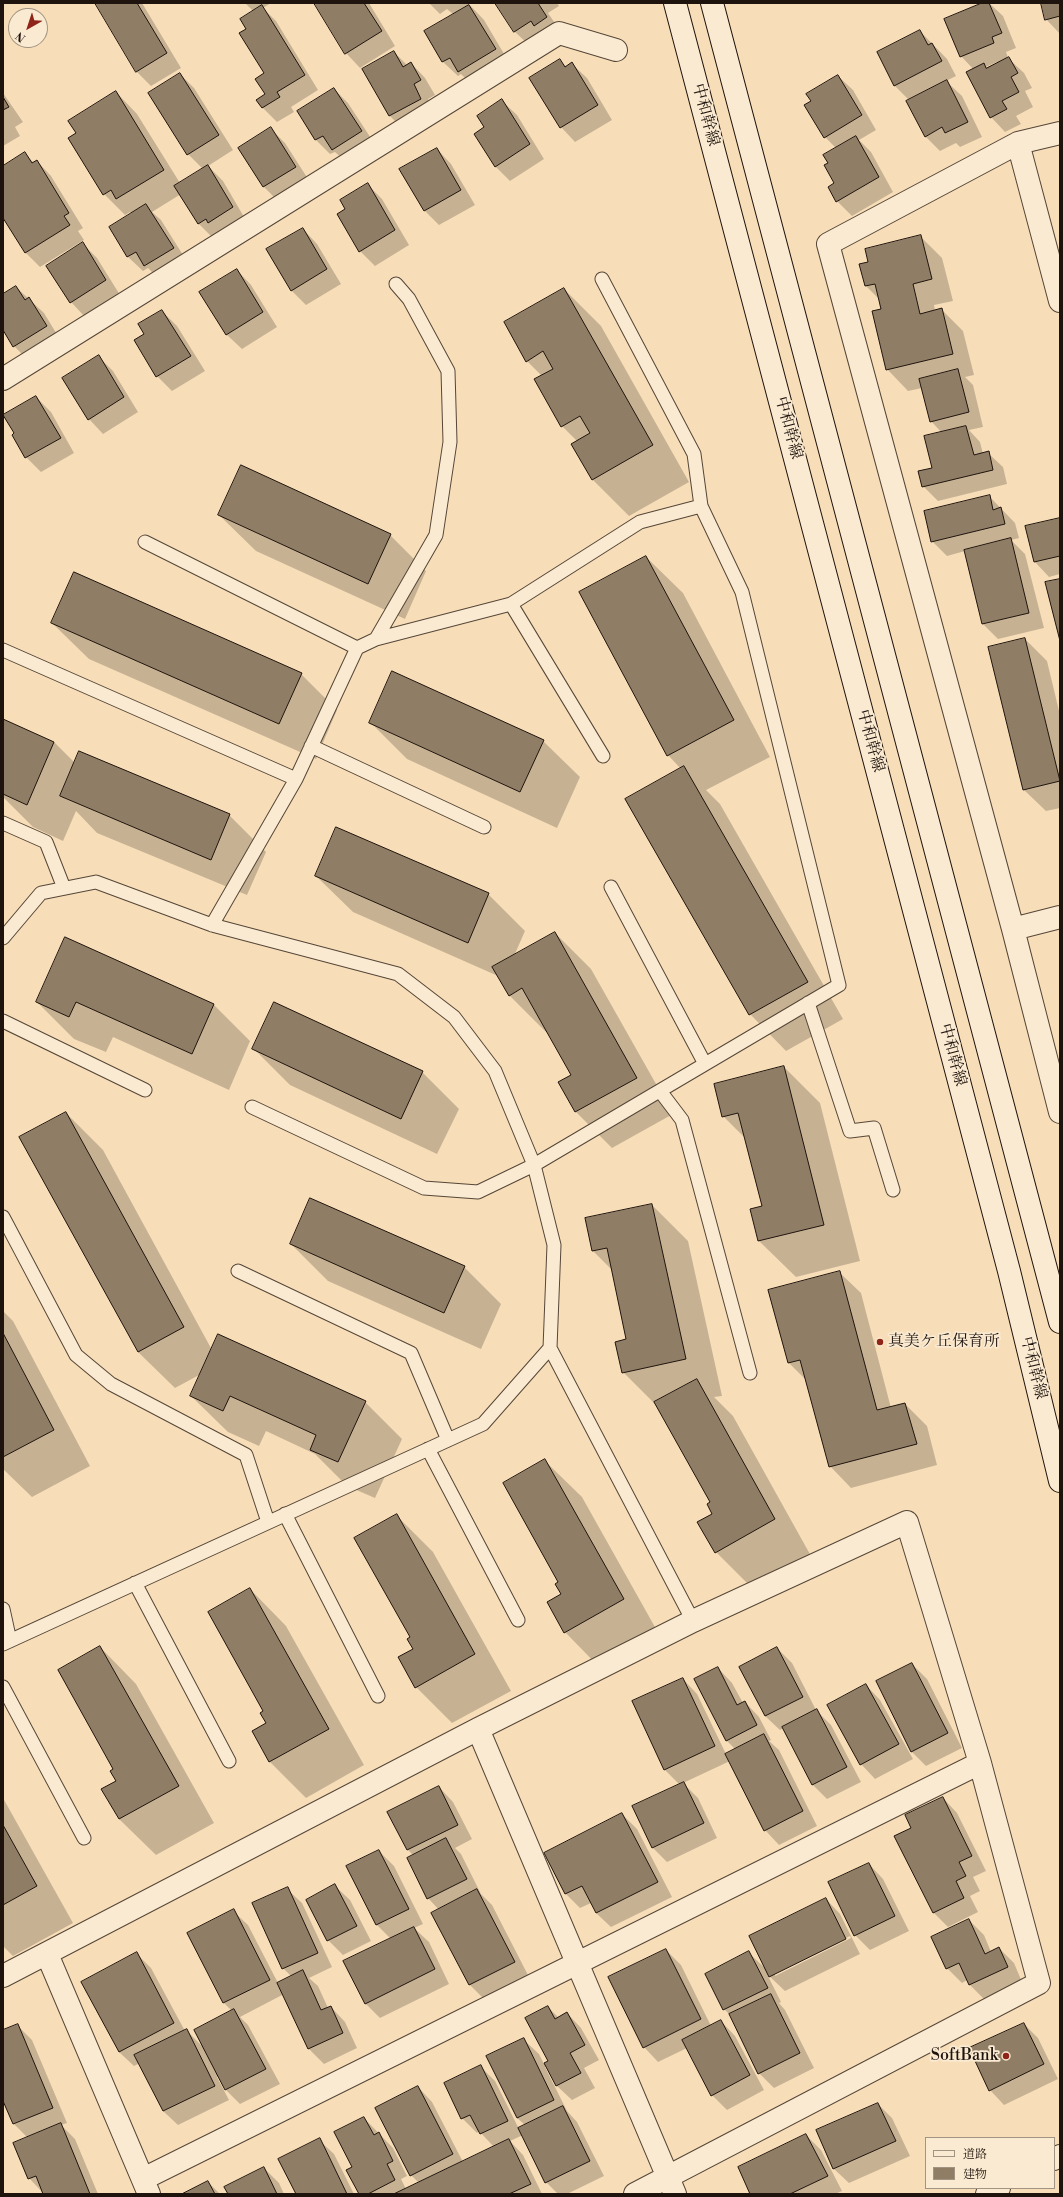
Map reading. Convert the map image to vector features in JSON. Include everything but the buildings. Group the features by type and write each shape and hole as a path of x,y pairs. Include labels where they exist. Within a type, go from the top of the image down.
{"street":[{"name":"中和幹線","path":"676,3 1007,1263 1060,1481"},
{"path":"712,3 1060,1322"},
{"path":"3,379 559,33 616,50"},
{"path":"1060,133 1018,143 828,244 1013,929 1060,1112"},
{"path":"1018,143 1060,301"},
{"path":"1013,929 1060,917"},
{"path":"3,1976 478,1729 693,1621 907,1522 980,1763 1039,1983 671,2186 635,2194"},
{"path":"478,1729 671,2186"},
{"path":"47,1954 146,2187 578,1964 980,1763"},
{"path":"987,2194 997,2189"}],"lane":[{"path":"252,1107 424,1188 478,1192 534,1165 839,984 742,592 701,506 694,454 602,279"},
{"path":"376,639 436,535 450,442 448,371 409,299 396,284"},
{"path":"212,925 296,779 357,648 376,639 511,604 640,522 701,506"},
{"path":"144,542 357,648"},
{"path":"511,604 603,756"},
{"path":"3,650 296,779"},
{"path":"311,746 484,827"},
{"path":"3,823 46,842 64,888"},
{"path":"3,938 41,893 96,882 212,925 398,974 454,1017 495,1071 534,1165 554,1245 550,1348 693,1621"},
{"path":"611,887 704,1064"},
{"path":"808,1003 850,1131 874,1128 893,1190"},
{"path":"3,1021 144,1090"},
{"path":"660,1091 682,1120 750,1374"},
{"path":"3,1217 76,1355 111,1384 246,1456 268,1522"},
{"path":"238,1271 411,1354 448,1440"},
{"path":"3,1609 6,1643 482,1424 550,1348"},
{"path":"428,1448 518,1620"},
{"path":"285,1514 378,1696"},
{"path":"135,1583 229,1761"},
{"path":"3,1687 84,1838"}],"place":[{"name":"真美ケ丘保育所","path":"880,1342"},
{"name":"SoftBank","path":"1006,2056"}]}
